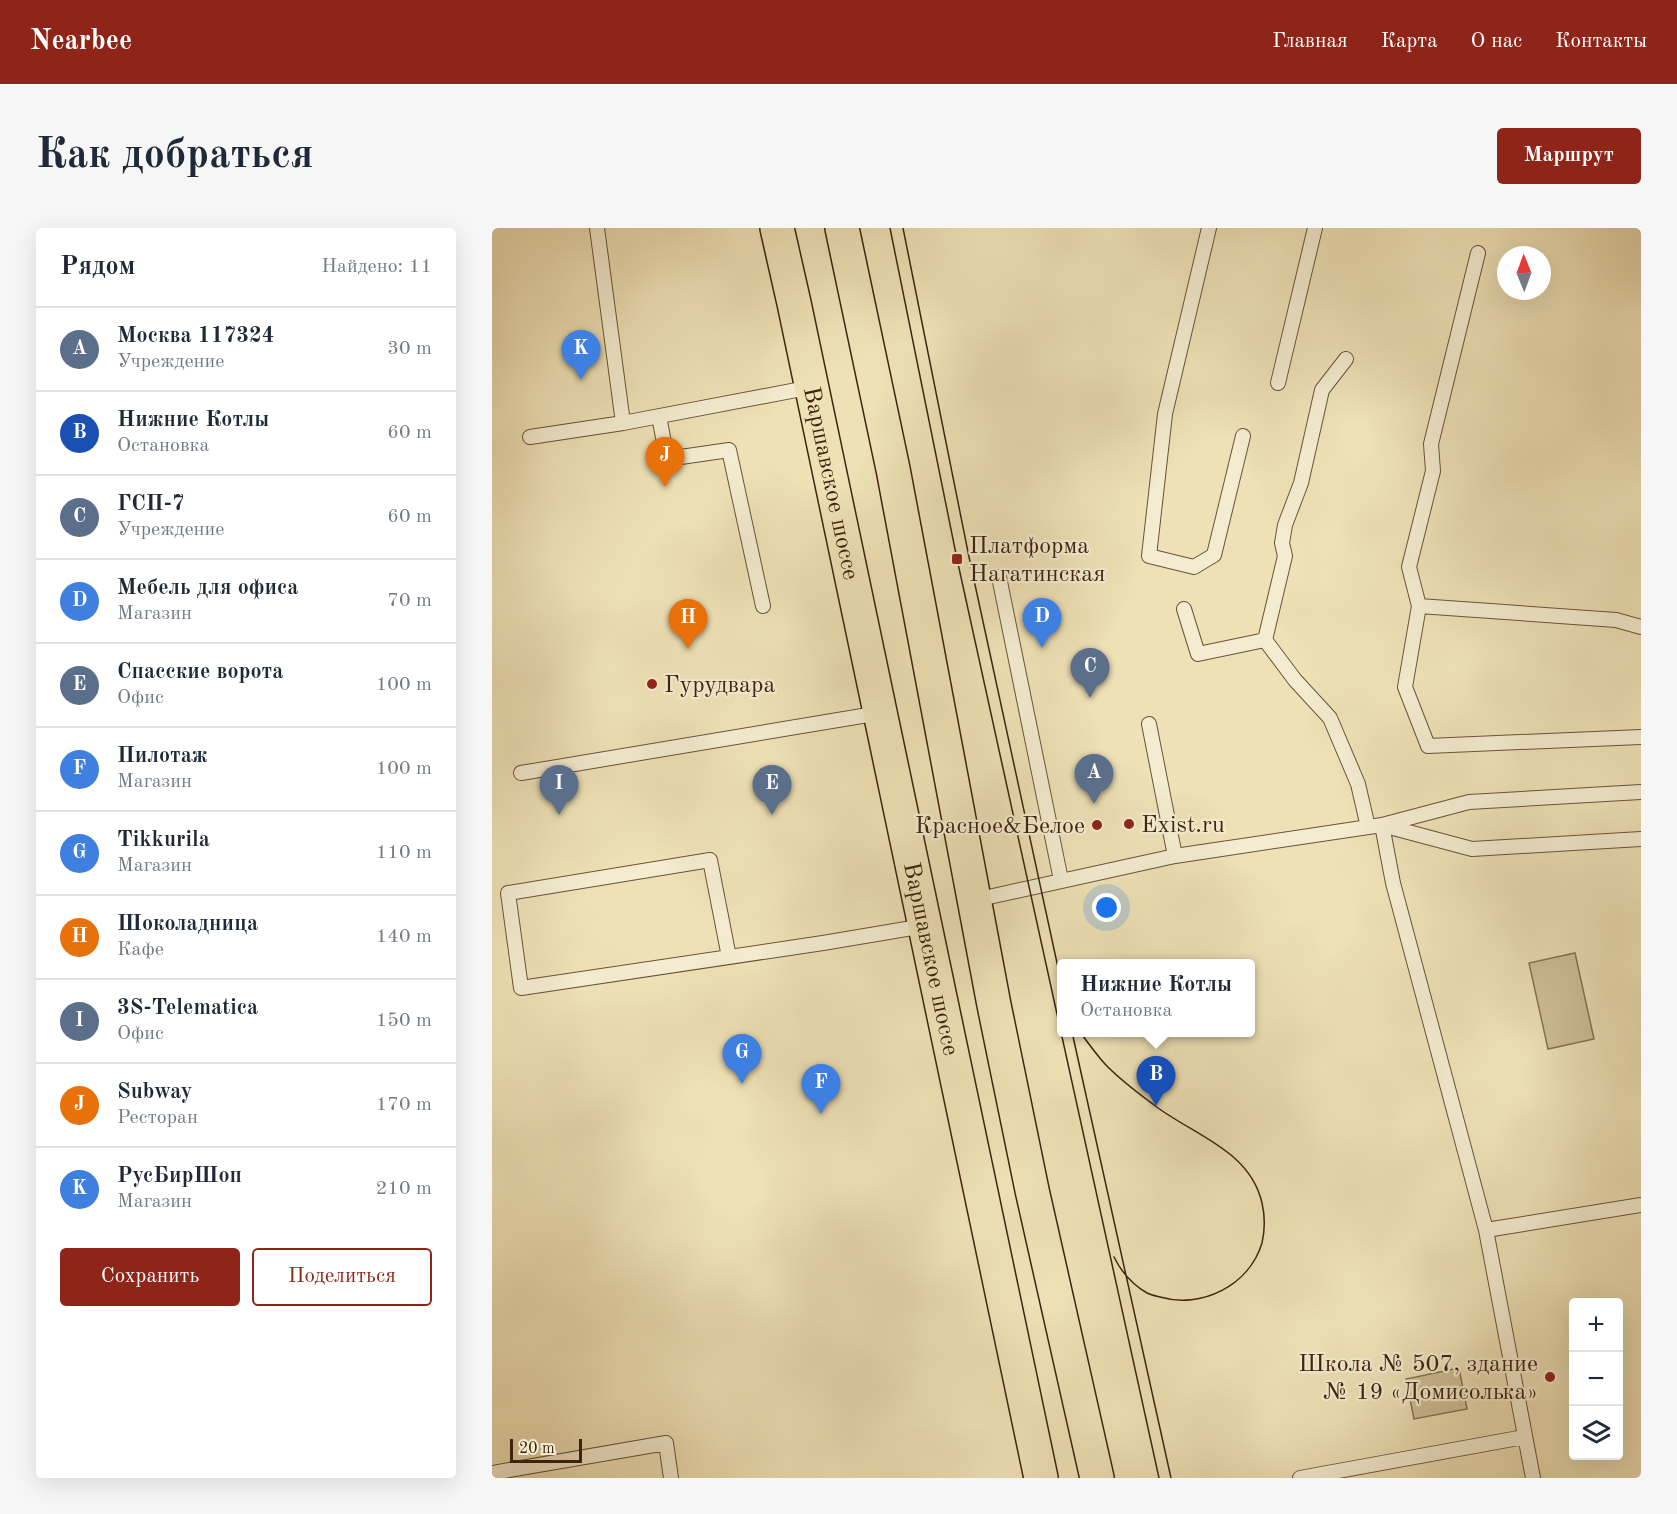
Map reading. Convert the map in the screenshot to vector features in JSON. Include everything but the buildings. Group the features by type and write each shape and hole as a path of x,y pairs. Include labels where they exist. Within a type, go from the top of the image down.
{"main road":[{"name":"Варшавское шоссе","path":"777,228 1041,1478"},
{"path":"842,228 893,469 994,1005 1032,1190 1097,1478"}],"lane":[{"path":"597,228 623,423"},
{"path":"1209,228 1165,414 1149,556 1194,567 1214,555 1244,436"},
{"path":"1278,383 1315,228"},
{"path":"1478,253 1431,444 1432,471 1409,567 1419,606 1405,687 1428,746 1641,737"},
{"path":"1265,640 1285,556 1282,543 1285,525 1300,483 1322,390 1347,359"},
{"path":"530,438 812,387"},
{"path":"659,416 667,459 729,450 763,606"},
{"path":"999,577 1061,880"},
{"path":"1419,606 1616,620 1641,627"},
{"path":"1184,609 1198,654 1265,640"},
{"path":"1265,640 1295,680 1330,718 1375,826 1393,883 1486,1230 1533,1478"},
{"path":"521,773 880,713"},
{"path":"1149,724 1175,856"},
{"path":"975,900 1175,856 1375,826 1469,802 1641,792"},
{"path":"1375,826 1472,849 1641,839"},
{"path":"729,957 710,860 508,893 521,988 729,957 924,926"},
{"path":"1486,1230 1641,1205"},
{"path":"1300,1478 1524,1437"},
{"path":"492,1473 666,1443 671,1478"}],"shaded area":[{"path":"1575,953 1594,1039 1548,1049 1529,963"},
{"path":"1459,1368 1467,1409 1414,1419 1406,1379"}],"tram line":[{"path":"890,228 957,559 1057,1014"},
{"path":"903,228 969,557 1057,963"},
{"path":"1062,1037 1159,1478"},
{"path":"1073,1037 1171,1478"},
{"path":"1084,1037 1105,1064 1129,1086 1169,1116 1218,1145 1233,1157 1256,1185 1263,1208 1263,1238 1256,1258 1235,1282 1207,1297 1176,1300 1149,1294 1128,1277 1114,1257"}],"place":[{"name":"РусБирШоп","path":"581,380"},
{"name":"Subway","path":"665,487"},
{"name":"Платформа Нагатинская","path":"957,559"},
{"name":"Мебель для офиса","path":"1042,648"},
{"name":"Шоколадница","path":"688,649"},
{"name":"Гурудвара","path":"652,684"},
{"name":"ГСП-7","path":"1090,698"},
{"name":"Москва 117324","path":"1094,804"},
{"name":"3S-Telematica","path":"559,815"},
{"name":"Спасские ворота","path":"772,815"},
{"name":"Exist.ru","path":"1129,824"},
{"name":"Красное&Белое","path":"1097,825"},
{"name":"Tikkurila","path":"742,1084"},
{"name":"Нижние Котлы","path":"1156,1106"},
{"name":"Пилотаж","path":"821,1114"},
{"name":"Школа № 507, здание № 19 «Домисолька»","path":"1550,1377"}]}
